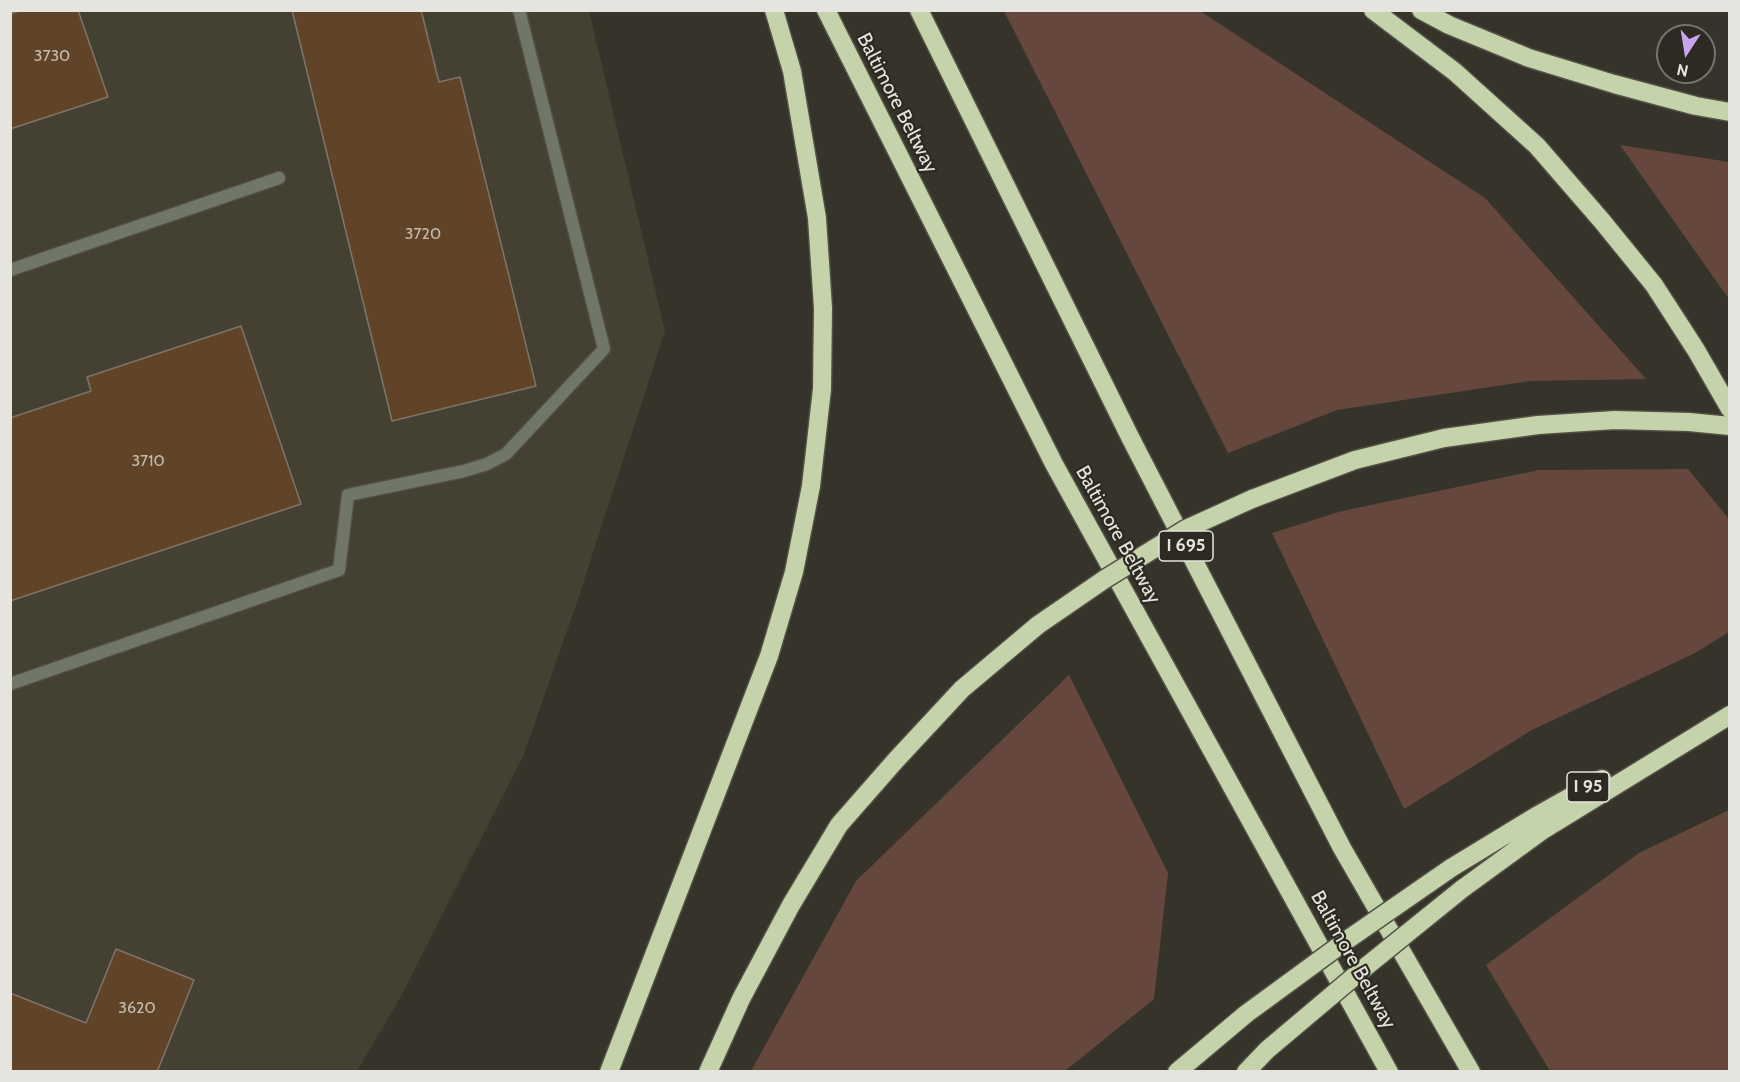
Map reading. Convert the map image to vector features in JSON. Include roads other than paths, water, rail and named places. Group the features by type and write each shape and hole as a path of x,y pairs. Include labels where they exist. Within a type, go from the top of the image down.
{"highway":[{"path":"609,1071 769,656 794,572 811,486 822,389 823,308 817,218 792,70 774,10"},
{"name":"Baltimore Beltway","path":"825,10 1054,464 1389,1071"},
{"name":"I 695","path":"919,10 1130,437 1342,848 1471,1071"},
{"path":"1372,10 1455,72 1537,146 1654,285 1696,350 1730,409"},
{"path":"1421,10 1449,25 1529,58 1625,87 1696,106 1730,112"},
{"path":"708,1071 741,999 790,905 839,825 962,689 1038,625 1105,579 1186,530 1252,499 1355,460 1444,438 1538,425 1615,420 1689,422 1730,426"},
{"path":"1246,1071 1267,1050 1362,969 1462,889 1543,830 1730,714"},
{"name":"I 95","path":"1177,1071 1246,1014 1451,868 1623,767 1730,714"}],"lane":[{"path":"10,684 339,570 348,495 464,471 487,464 506,454 604,349 519,10"},
{"path":"10,270 279,178"}]}
